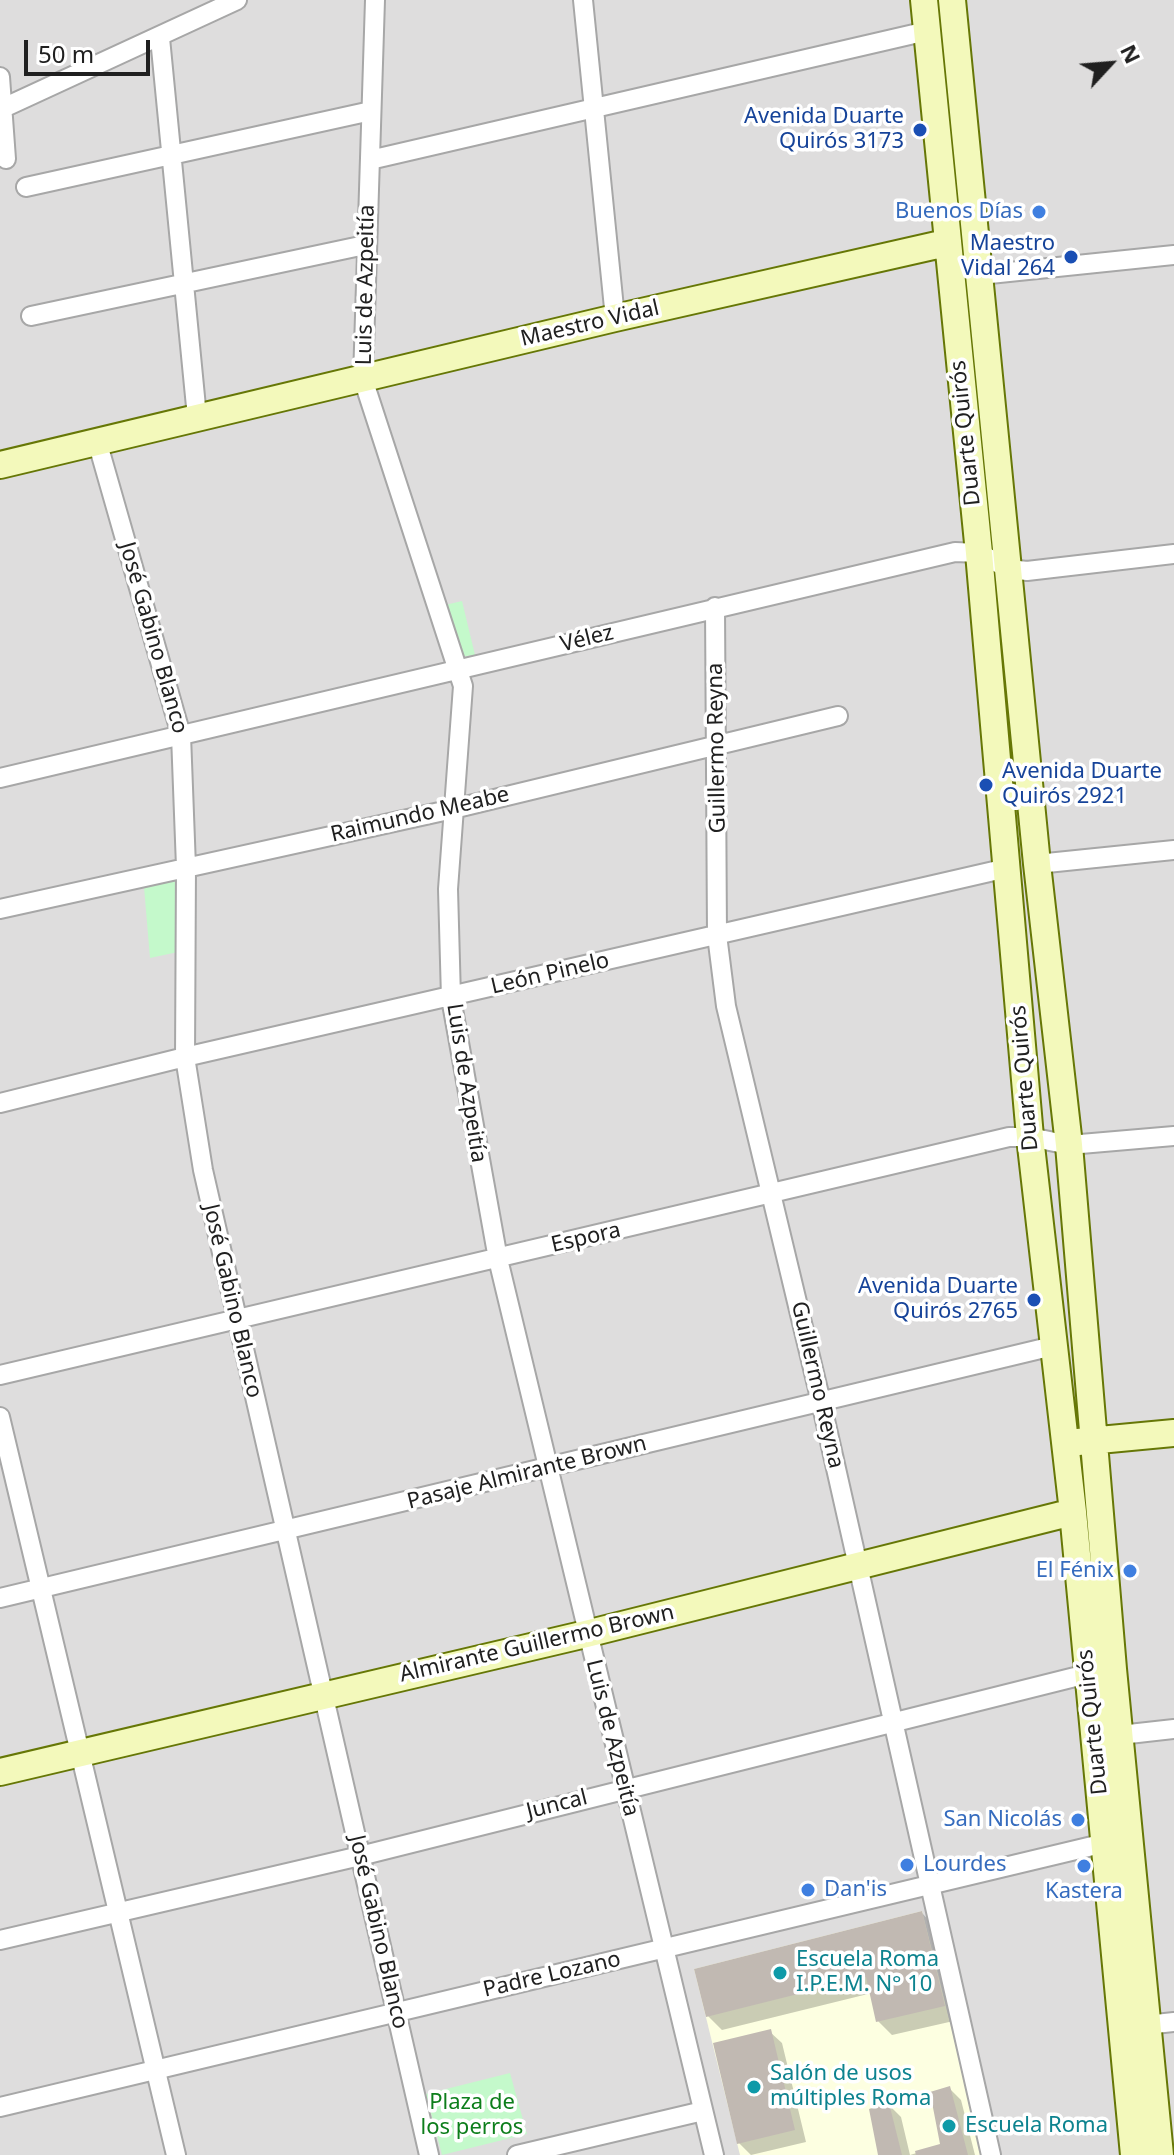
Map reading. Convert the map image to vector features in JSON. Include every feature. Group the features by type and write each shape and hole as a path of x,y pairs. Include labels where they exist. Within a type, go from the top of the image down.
{"main road":[{"name":"Duarte Quirós","path":"924,0 979,553 1030,1137 1073,1512 1100,1671 1120,1735 1160,2155"},
{"name":"Duarte Quirós","path":"952,0 1037,864 1069,1145 1093,1441 1105,1843 1134,2155"},
{"name":"Maestro Vidal","path":"0,465 615,318 946,243"},
{"path":"1065,1443 1174,1433"},
{"name":"Almirante Guillermo Brown","path":"0,1772 586,1634 1073,1512"}],"street":[{"path":"1,109 160,38 201,8 237,0"},
{"name":"Luis de Azpeitía","path":"375,0 363,379 460,671 463,694 448,889 451,998 498,1259 714,2155"},
{"path":"583,0 615,318"},
{"path":"370,160 927,31"},
{"path":"160,38 197,417"},
{"path":"0,77 6,159"},
{"path":"26,187 371,111"},
{"path":"946,243 980,275 1174,255"},
{"path":"31,316 365,245"},
{"name":"José Gabino Blanco","path":"97,441 181,735 186,867 185,1057 203,1170 429,2155"},
{"name":"Vélez","path":"0,778 460,671 715,607 955,552 979,553"},
{"path":"979,553 1009,569 1027,571 1174,554"},
{"name":"Guillermo Reyna","path":"715,607 717,935 734,1045 821,1402 991,2155"},
{"name":"Raimundo Meabe","path":"0,909 453,809 838,716"},
{"path":"1037,864 1174,850"},
{"name":"León Pinelo","path":"0,1103 185,1057 1007,868"},
{"name":"Espora","path":"0,1375 1009,1137 1030,1137 1069,1145 1174,1136"},
{"name":"Pasaje Almirante Brown","path":"0,1598 1053,1346"},
{"path":"0,1417 176,2155"},
{"name":"Juncal","path":"0,1940 360,1856 1100,1671"},
{"path":"1120,1735 1174,1729"},
{"name":"Padre Lozano","path":"0,2107 1105,1843"},
{"path":"1121,2027 1174,2022"},
{"path":"517,2155 703,2111"}],"shaded area":[{"path":"0,0 1174,0 1174,2155 0,2155"},
{"path":"922,1911 983,2155 740,2155 694,1969"}],"green space":[{"path":"462,601 475,655 458,657 441,606"},
{"path":"175,881 178,952 150,958 144,887"},
{"name":"Plaza de los perros","path":"510,2073 527,2134 442,2155 426,2094"}],"building":[{"path":"922,1911 945,2006 876,2022 866,1977 706,2017 694,1969"},
{"name":"Salón de usos múltiples Roma","path":"771,2029 795,2130 737,2144 713,2043"},
{"name":"Escuela Roma","path":"950,2086 968,2155 916,2155 915,2151 940,2144 930,2092"},
{"path":"889,2103 902,2155 878,2155 869,2109"}],"place":[{"name":"Avenida Duarte Quirós 3173","path":"920,130"},
{"name":"Buenos Días","path":"1039,212"},
{"name":"Maestro Vidal 264","path":"1071,257"},
{"name":"Avenida Duarte Quirós 2921","path":"986,785"},
{"name":"Avenida Duarte Quirós 2765","path":"1034,1300"},
{"name":"El Fénix","path":"1130,1571"},
{"name":"San Nicolás","path":"1078,1820"},
{"name":"Lourdes","path":"907,1865"},
{"name":"Kastera","path":"1084,1866"},
{"name":"Dan'is","path":"808,1890"},
{"name":"Escuela Roma I.P.E.M. N° 10","path":"780,1973"},
{"name":"Salón de usos múltiples Roma","path":"754,2087"},
{"name":"Escuela Roma","path":"949,2126"}]}
